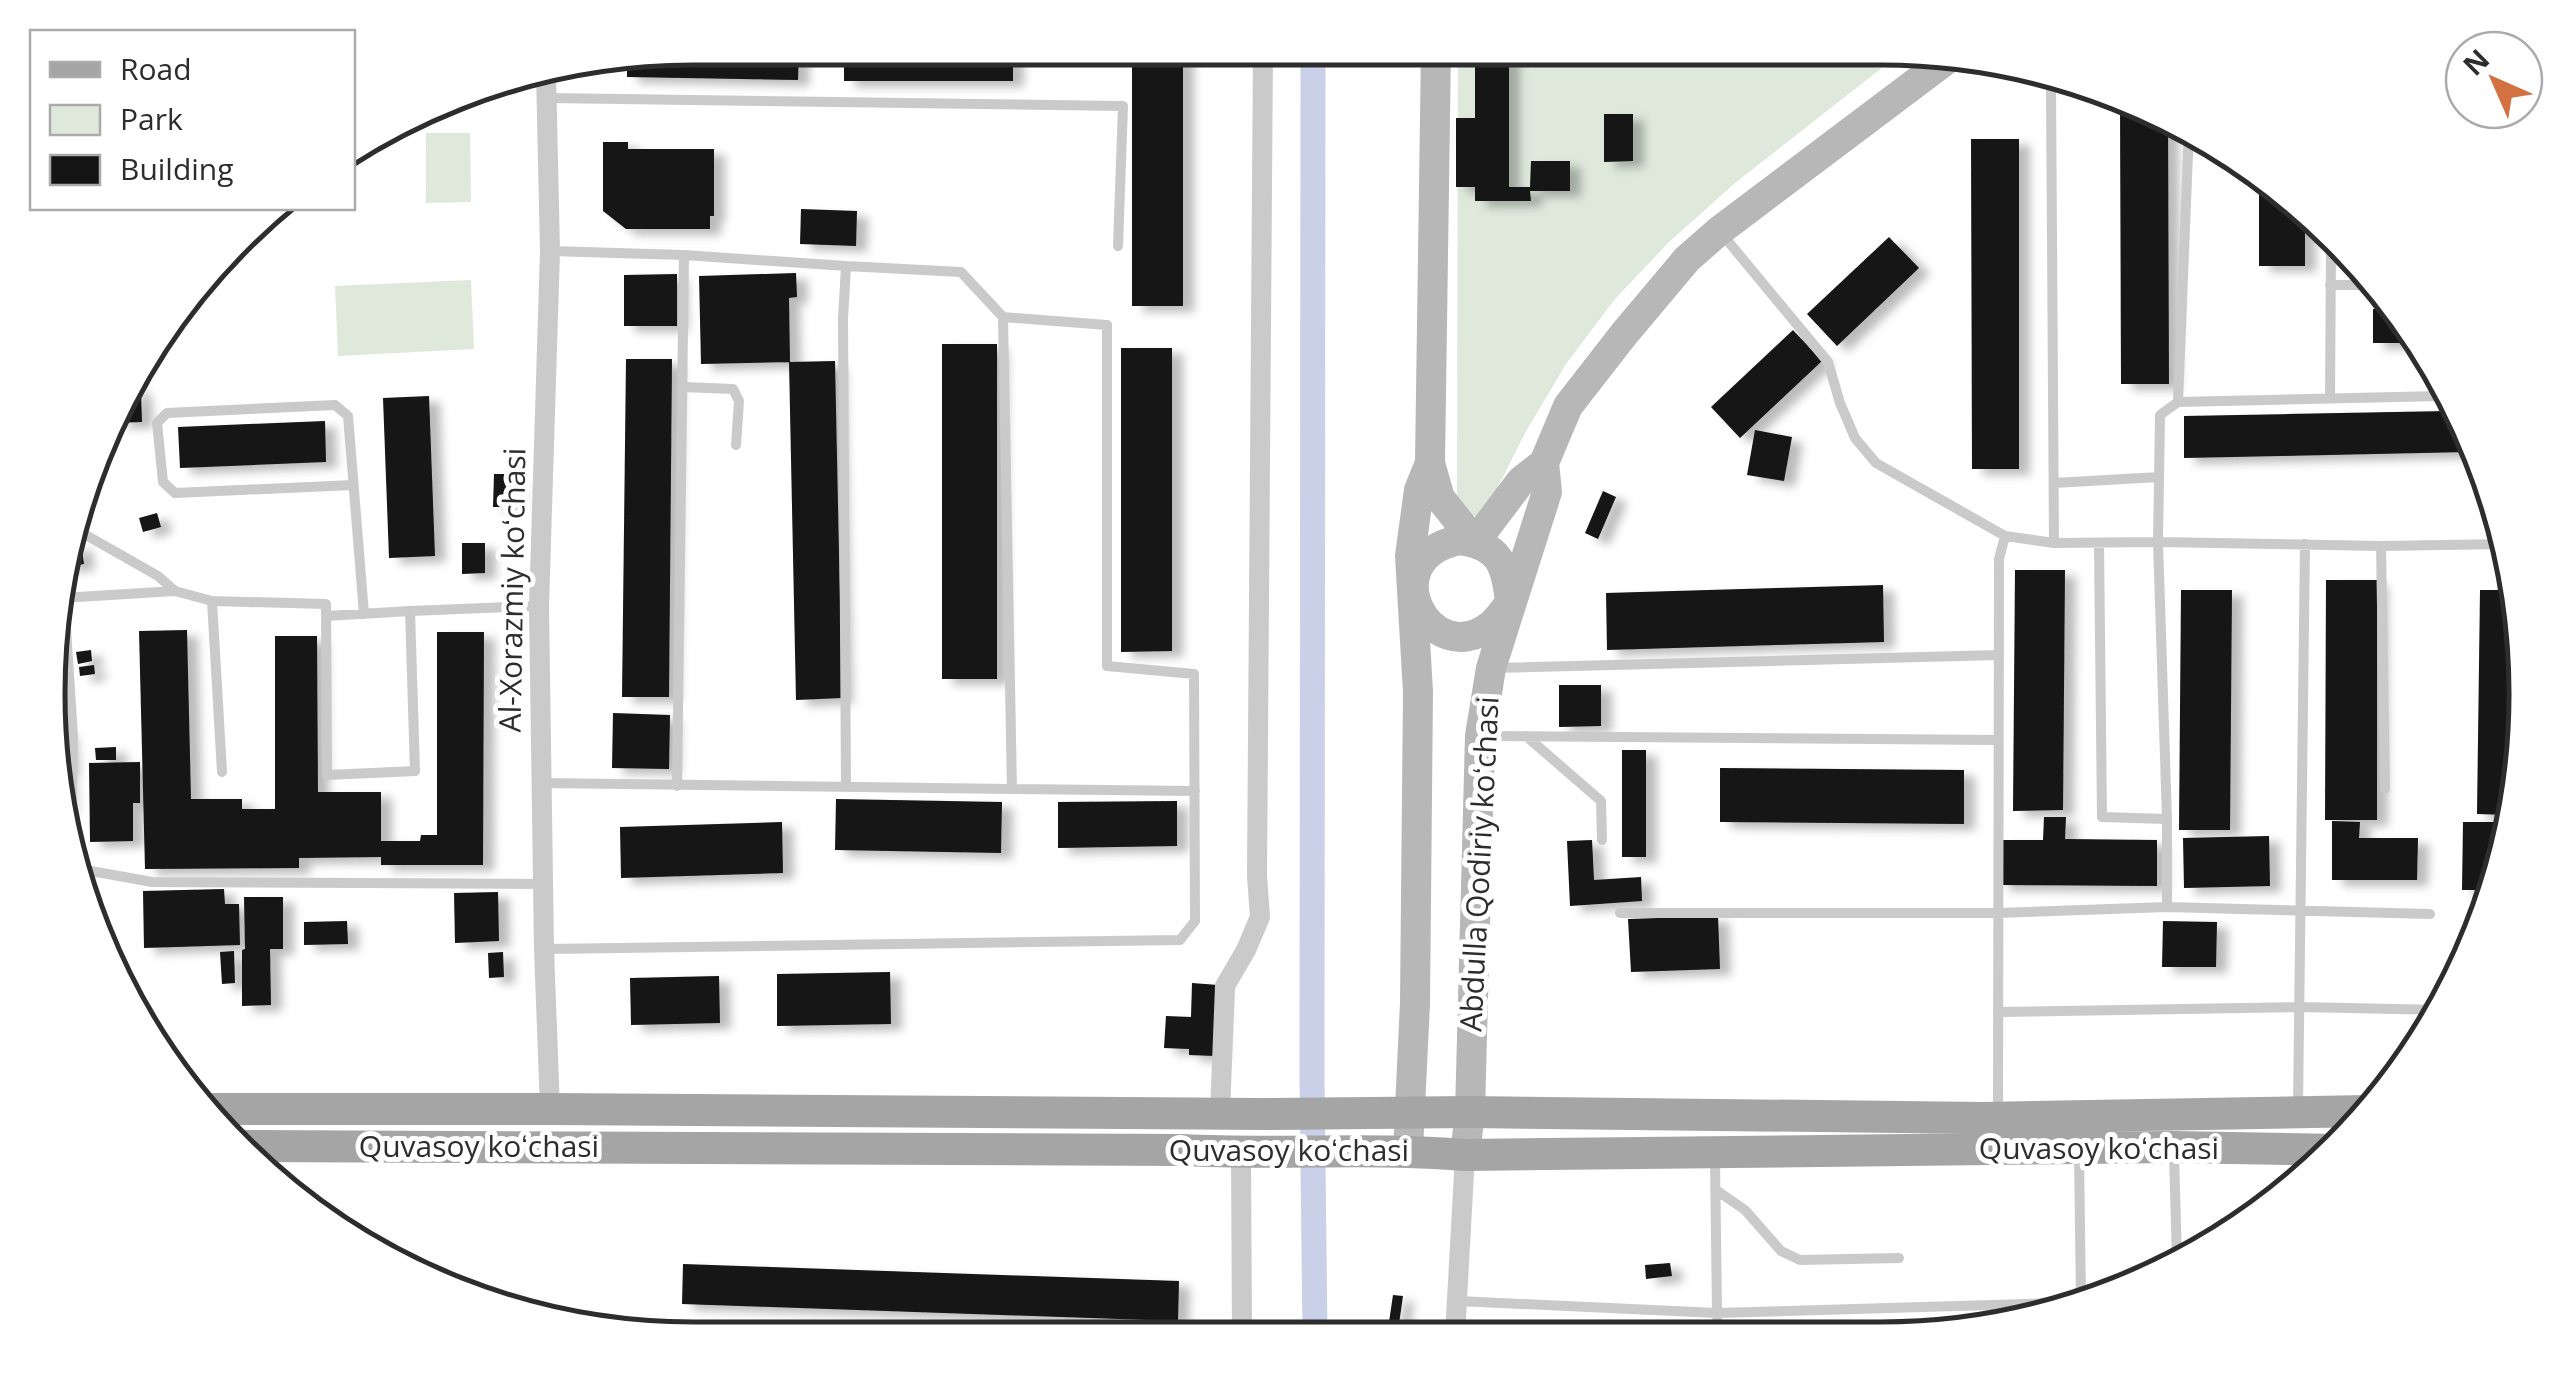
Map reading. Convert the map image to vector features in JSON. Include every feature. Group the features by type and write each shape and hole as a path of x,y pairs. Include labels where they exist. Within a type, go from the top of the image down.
{"main road":[{"name":"Quvasoy koʻchasi","path":"221,1108 1998,1117 2349,1112"},
{"name":"Quvasoy koʻchasi","path":"258,1146 1408,1150 1465,1155 2174,1147 2313,1150"}],"street":[{"path":"1238,1113 1224,986 1260,917 1257,876 1264,65"},
{"name":"Abdulla Qodiriy koʻchasi","path":"1436,65 1430,463 1440,498 1475,542 1520,481 1544,462 1568,406 1687,259 1936,67"},
{"name":"Al-Xorazmiy koʻchasi","path":"546,83 550,251 540,606 550,1108"},
{"name":"Abdulla Qodiriy koʻchasi","path":"1465,1155 1470,1112 1480,736 1491,668 1547,492 1544,462"},
{"name":"Abdulla Qodiriy koʻchasi","path":"1408,1150 1415,1003 1418,692 1410,556 1419,490 1430,463"},
{"path":"1475,542 1500,560 1510,602 1487,628 1472,635 1441,632 1418,611 1414,580 1419,564 1443,544 1475,542"},
{"path":"1243,1322 1252,1152"},
{"path":"1456,1322 1465,1155"}],"lane":[{"path":"2051,88 2054,543"},
{"path":"546,98 1123,106 1118,246"},
{"path":"2178,402 2187,145"},
{"path":"1719,231 1828,362 1854,438 1876,463 2005,536 2054,543 2491,544"},
{"path":"544,949 1180,940 1195,921 1194,674 1106,666 1107,326 1004,317 960,272 550,251"},
{"path":"2330,254 2330,398"},
{"path":"677,786 684,255"},
{"path":"846,266 846,785"},
{"path":"2330,285 2357,284"},
{"path":"1004,317 1012,789"},
{"path":"682,387 733,388 739,401 736,445"},
{"path":"2167,907 2158,542 2160,415 2178,402 2434,396"},
{"path":"353,485 175,493 163,482 157,423 168,413 335,405 348,416 364,614"},
{"path":"2054,483 2159,476"},
{"path":"85,535 158,576 175,591"},
{"path":"1998,1117 1999,559 2005,536"},
{"path":"2098,543 2102,817 2166,818"},
{"path":"2298,1112 2306,544"},
{"path":"2381,546 2386,789"},
{"path":"72,597 175,591 212,601 326,604 327,775 415,771 410,611"},
{"path":"212,601 222,772"},
{"path":"326,616 540,606"},
{"path":"67,647 73,736 72,787"},
{"path":"1491,668 1999,656"},
{"path":"1480,736 1998,740"},
{"path":"1525,736 1601,801 1602,840"},
{"path":"542,783 1194,791"},
{"path":"90,871 152,882 543,884"},
{"path":"1620,913 1998,913 2167,907 2430,914"},
{"path":"1998,1012 2424,1010"},
{"path":"2174,1147 2177,1247"},
{"path":"2079,1148 2080,1290"},
{"path":"1715,1152 1717,1322"},
{"path":"1716,1190 1745,1210 1781,1251 1800,1260 1899,1258"},
{"path":"1458,1302 1717,1312 2033,1303"}],"green space":[{"path":"1458,65 1885,65 1735,183 1669,242 1615,299 1566,364 1489,505 1478,516 1470,517 1457,499"},
{"path":"426,133 470,133 471,202 426,203"},
{"path":"471,280 474,349 338,356 335,286"}],"building":[{"path":"798,65 798,80 627,77 627,68 652,66"},
{"path":"844,65 1013,65 1013,81 844,81"},
{"path":"1132,65 1183,65 1183,306 1132,306"},
{"path":"1475,65 1509,65 1509,187 1530,187 1531,161 1570,161 1570,191 1530,191 1531,201 1475,201 1475,187 1456,187 1456,118 1475,118"},
{"path":"2120,113 2168,135 2169,384 2121,384"},
{"path":"1604,114 1633,114 1633,161 1604,162"},
{"path":"1971,139 2019,139 2019,469 1972,469"},
{"path":"603,142 628,142 628,149 714,149 714,216 710,216 710,229 626,229 603,211"},
{"path":"2259,192 2305,230 2305,266 2259,266"},
{"path":"801,209 857,211 856,246 800,244"},
{"path":"1889,237 1919,268 1837,346 1807,314"},
{"path":"796,273 797,297 789,298 790,362 701,364 699,276"},
{"path":"677,274 677,326 624,326 624,275"},
{"path":"2373,309 2377,309 2402,343 2373,343"},
{"path":"1793,330 1822,361 1740,438 1711,407"},
{"path":"942,344 997,344 997,679 942,679"},
{"path":"1121,348 1172,348 1172,651 1121,652"},
{"path":"626,359 672,359 669,697 622,697"},
{"path":"835,361 842,698 796,700 789,362"},
{"path":"141,394 142,422 127,423"},
{"path":"429,396 435,556 389,558 383,398"},
{"path":"2441,411 2461,452 2184,458 2184,416"},
{"path":"325,421 326,462 180,468 178,427"},
{"path":"1755,430 1792,437 1784,481 1747,475"},
{"path":"494,474 514,474 514,507 493,507"},
{"path":"1603,491 1616,497 1598,539 1585,533"},
{"path":"157,513 161,527 143,532 139,518"},
{"path":"462,543 485,543 485,573 462,574"},
{"path":"2015,570 2065,570 2063,810 2013,811"},
{"path":"2326,580 2377,580 2377,820 2325,820"},
{"path":"1883,585 1884,642 1607,650 1606,593"},
{"path":"2181,590 2232,590 2230,830 2179,830"},
{"path":"2480,590 2500,590 2509,694 2504,776 2497,815 2477,814"},
{"path":"187,630 191,799 242,799 242,809 275,809 275,636 317,636 318,792 381,792 381,841 420,841 421,835 437,835 437,632 484,632 483,865 381,865 381,857 299,858 299,868 145,869 139,631"},
{"path":"91,650 92,661 78,664 76,652"},
{"path":"94,665 95,674 80,676 79,667"},
{"path":"1559,685 1601,685 1601,726 1559,727"},
{"path":"613,713 670,715 669,769 612,768"},
{"path":"116,747 116,760 96,760 95,748"},
{"path":"1622,750 1646,750 1646,857 1622,857"},
{"path":"140,762 140,803 133,803 133,841 90,842 89,763"},
{"path":"1720,768 1964,770 1964,824 1720,822"},
{"path":"836,799 1002,802 1001,853 835,850"},
{"path":"1177,801 1177,846 1058,848 1058,802"},
{"path":"2044,817 2066,817 2065,839 2157,840 2157,886 1998,885 1999,840 2043,840"},
{"path":"2332,821 2360,822 2359,838 2418,838 2417,880 2332,880"},
{"path":"782,822 783,873 621,878 620,827"},
{"path":"2463,822 2496,822 2478,890 2462,890"},
{"path":"2269,836 2270,886 2184,888 2183,838"},
{"path":"1592,840 1594,880 1641,877 1642,901 1570,906 1567,841"},
{"path":"224,889 225,904 239,904 240,945 144,948 143,891"},
{"path":"498,892 499,941 455,943 454,893"},
{"path":"244,897 283,897 283,949 270,949 271,1005 242,1006"},
{"path":"1718,916 1720,969 1631,972 1628,919"},
{"path":"347,921 348,944 304,945 304,922"},
{"path":"2163,921 2217,922 2216,967 2162,967"},
{"path":"234,951 235,983 222,984 220,952"},
{"path":"503,952 504,977 489,978 488,953"},
{"path":"890,972 891,1024 777,1026 777,974"},
{"path":"719,976 720,1023 631,1025 630,978"},
{"path":"1192,983 1218,985 1215,1056 1189,1055 1189,1049 1164,1048 1166,1016 1191,1017"},
{"path":"1670,1263 1672,1276 1646,1279 1645,1265"},
{"path":"683,1264 1179,1281 1178,1321 682,1304"},
{"path":"1393,1295 1403,1296 1399,1322 1389,1322"}],"waterway":[{"path":"1313,65 1315,1322"}]}
